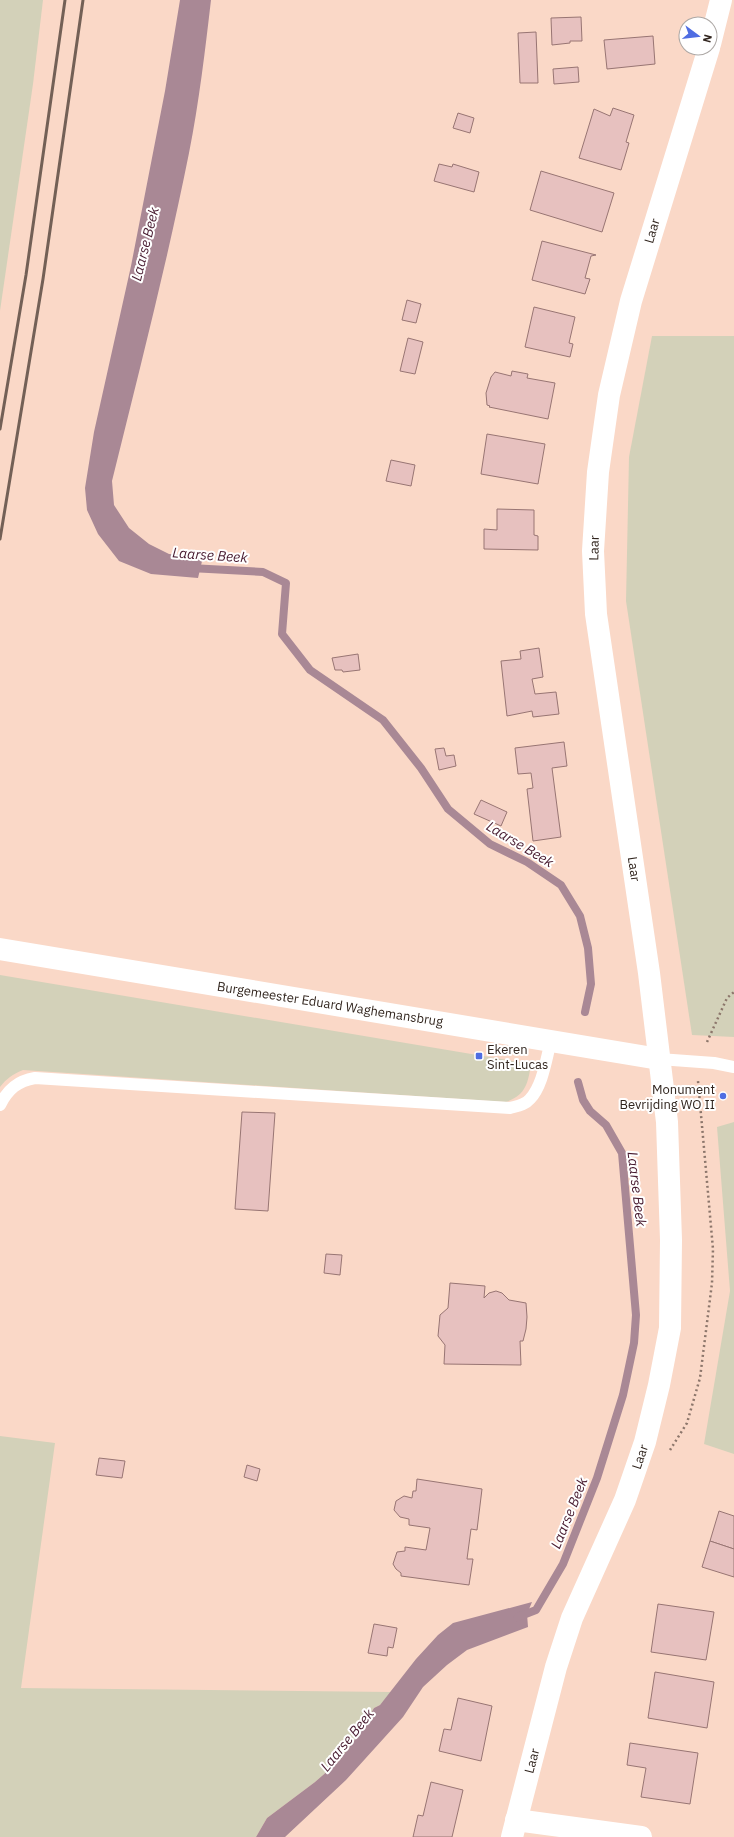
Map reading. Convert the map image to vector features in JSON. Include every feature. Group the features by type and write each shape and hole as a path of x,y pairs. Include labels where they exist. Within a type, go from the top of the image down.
{"street":[{"path":"717,16 721,0"},
{"name":"Laar","path":"514,1829 556,1667 572,1618 625,1500 645,1442 659,1385 670,1328 671,1240 667,1122 648,965 596,614 593,551 598,472 609,395 631,301 707,56"},
{"name":"Burgemeester Eduard Waghemansbrug","path":"0,949 659,1059"},
{"path":"514,1829 641,1837"}],"lane":[{"path":"0,1105 8,1091 15,1085 23,1080 35,1078 510,1108 521,1105 529,1100 535,1093 551,1041"},
{"path":"659,1059 714,1063 734,1067"}],"path":[{"path":"706,1045 727,998 734,992"}],"shaded area":[{"path":"0,0 43,0 33,84 0,311"},
{"path":"652,336 734,336 734,1037 692,1035 626,601 629,457"},
{"path":"0,975 531,1064 530,1071 527,1083 522,1092 518,1096 506,1102 23,1070 10,1077 0,1087"},
{"path":"734,1122 734,1454 704,1444 730,1291 717,1127"},
{"path":"0,1436 55,1443 21,1688 391,1692 380,1705 374,1708 356,1738 338,1762 315,1782 267,1818 256,1837 0,1837"}],"water":[{"path":"180,0 211,0 202,77 193,134 171,235 112,481 114,505 129,528 149,544 169,554 203,557 198,578 151,574 119,561 98,534 87,510 85,488 94,432 131,266 165,91"},
{"path":"532,1602 527,1614 528,1627 467,1650 447,1665 423,1687 403,1717 346,1780 285,1837 256,1837 267,1818 315,1782 338,1762 356,1738 374,1708 380,1705 416,1659 438,1635 453,1623"}],"building":[{"path":"581,17 582,41 570,41 570,43 552,45 551,18"},
{"path":"536,32 538,83 520,83 518,33"},
{"path":"653,36 655,64 607,69 604,40"},
{"path":"578,67 579,82 554,84 553,69"},
{"path":"613,108 634,115 626,142 629,143 621,170 579,158 594,109 610,116"},
{"path":"458,113 474,118 470,133 453,128"},
{"path":"439,164 452,167 453,164 479,172 474,192 434,181"},
{"path":"541,171 614,193 602,232 530,210"},
{"path":"542,241 596,255 591,256 585,278 590,279 585,294 532,280"},
{"path":"407,300 421,304 416,323 402,320"},
{"path":"534,307 575,317 569,343 573,344 570,357 525,347"},
{"path":"408,338 423,342 415,374 400,371"},
{"path":"512,371 528,374 527,378 555,383 548,419 489,407 490,406 487,405 486,393 491,377 495,372 511,376"},
{"path":"487,434 545,444 538,484 481,474"},
{"path":"391,460 415,465 411,486 386,481"},
{"path":"497,509 534,510 534,535 538,536 538,550 484,549 484,529 497,530"},
{"path":"539,648 543,677 532,679 535,694 556,692 559,714 533,717 532,711 507,716 501,661 521,659 520,651"},
{"path":"358,654 360,670 343,672 342,670 335,670 332,658"},
{"path":"564,742 567,766 552,768 561,837 533,841 527,789 533,788 531,773 518,774 515,748"},
{"path":"444,748 446,756 454,755 456,766 439,770 435,749"},
{"path":"481,800 507,812 501,826 474,814"},
{"path":"242,1112 275,1113 268,1211 235,1209"},
{"path":"326,1254 342,1255 340,1275 324,1273"},
{"path":"450,1283 485,1286 484,1298 489,1293 496,1291 502,1293 509,1300 526,1303 526,1329 523,1341 520,1341 521,1365 444,1364 445,1345 438,1336 440,1315 448,1308"},
{"path":"99,1458 125,1461 122,1478 96,1475"},
{"path":"247,1465 260,1469 257,1481 244,1477"},
{"path":"417,1479 482,1489 477,1530 471,1529 467,1559 473,1559 469,1585 401,1576 401,1573 393,1564 397,1552 405,1551 405,1547 426,1550 430,1528 409,1525 409,1519 400,1517 394,1510 396,1501 404,1496 412,1498 413,1491 416,1491"},
{"path":"719,1511 734,1516 734,1549 710,1541"},
{"path":"710,1541 734,1549 734,1577 702,1567"},
{"path":"658,1604 714,1612 706,1660 651,1652"},
{"path":"374,1624 397,1628 393,1648 388,1647 387,1656 368,1653"},
{"path":"655,1672 714,1682 707,1728 648,1718"},
{"path":"458,1698 492,1706 481,1761 439,1751 444,1729 451,1730"},
{"path":"630,1743 698,1753 690,1804 641,1797 646,1768 627,1765"},
{"path":"431,1782 463,1790 452,1837 413,1837 418,1815 423,1816"}],"waterway":[{"name":"Laarse Beek","path":"190,568 263,572 286,583 282,634 310,670 383,720 421,768 448,809 490,844 527,862 561,885 580,916 588,948 591,984 585,1012"},
{"name":"Laarse Beek","path":"518,1617 536,1610 563,1564 597,1478 623,1395 634,1343 636,1315 622,1153 606,1125 590,1111 583,1100 578,1082"}],"railway":[{"path":"0,429 26,275 65,0"},
{"path":"0,539 43,279 83,0"}],"place":[{"name":"Ekeren Sint-Lucas","path":"479,1056"},
{"name":"Monument Bevrijding WO II","path":"723,1096"}]}
